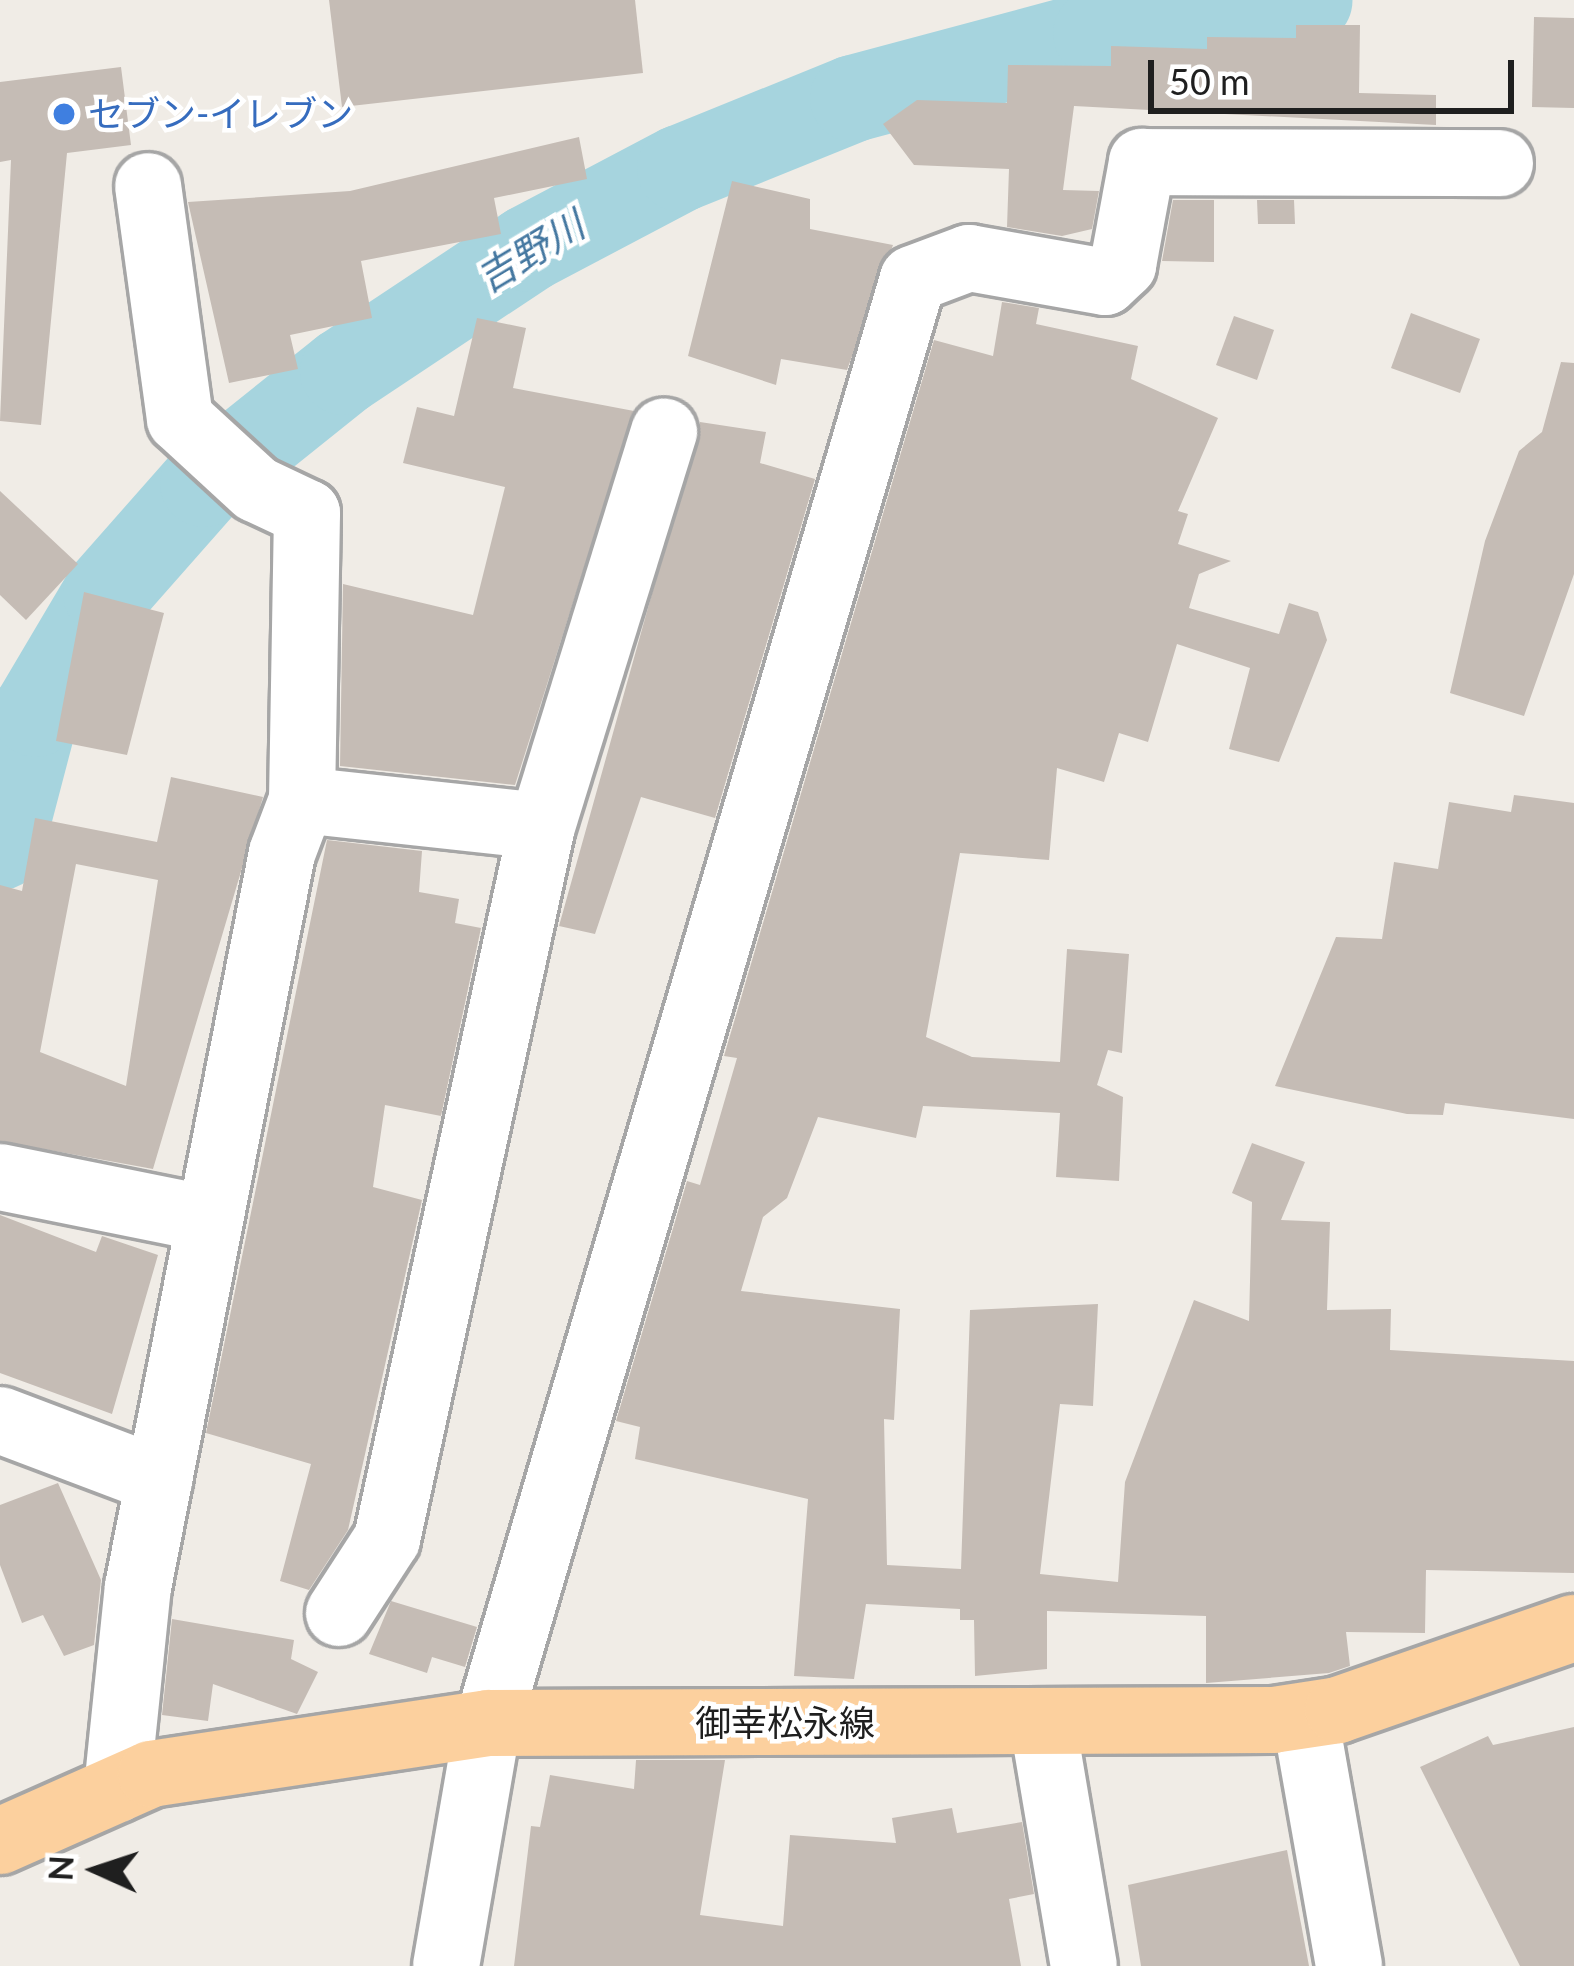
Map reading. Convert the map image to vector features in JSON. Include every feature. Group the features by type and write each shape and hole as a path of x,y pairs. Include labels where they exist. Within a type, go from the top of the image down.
{"main road":[{"name":"御幸松永線","path":"0,1841 151,1774 488,1723 1043,1724 1305,1716 1574,1628"}],"street":[{"path":"446,1966 488,1723 913,278 969,259 1105,283 1123,265 1142,162 1500,164"},
{"path":"118,1790 159,1480 282,853 302,800 307,513 256,488 180,419 148,186"},
{"path":"339,1613 387,1540 542,826 664,431"},
{"path":"302,800 542,826"},
{"path":"0,1178 208,1219"},
{"path":"0,1420 159,1480"},
{"path":"1305,1716 1349,1966"},
{"path":"1043,1724 1084,1966"}],"building":[{"path":"329,0 635,0 643,73 342,107"},
{"path":"1534,17 1574,18 1574,108 1532,107"},
{"path":"1296,25 1360,25 1359,93 1436,95 1436,125 1074,106 1063,190 1099,191 1092,229 1062,236 1007,227 1009,169 914,165 883,124 917,100 1007,103 1008,65 1111,66 1111,46 1207,49 1207,37 1296,38"},
{"path":"121,67 131,145 67,153 41,425 0,421 11,160 0,162 0,82"},
{"path":"579,137 587,179 494,198 501,234 361,261 372,318 290,335 298,369 229,383 188,202 350,191"},
{"path":"732,181 810,199 810,229 893,245 847,370 781,359 776,385 688,356"},
{"path":"1173,200 1214,200 1214,262 1162,261"},
{"path":"1257,200 1294,200 1295,224 1258,224"},
{"path":"1002,302 1039,308 1036,324 1138,346 1131,379 1218,418 1178,511 1188,514 1178,544 1231,561 1199,574 1189,608 1279,634 1289,603 1318,612 1327,640 1279,762 1229,749 1250,668 1177,644 1148,742 1119,733 1104,782 1057,768 1049,860 960,853 926,1037 972,1057 1060,1062 1067,949 1129,954 1122,1053 1108,1050 1097,1085 1123,1097 1119,1181 1056,1177 1060,1113 923,1106 916,1138 818,1117 787,1198 763,1217 741,1291 900,1309 894,1420 884,1419 887,1565 961,1569 970,1310 1098,1304 1093,1406 1060,1404 1040,1574 1118,1582 1125,1482 1194,1300 1249,1321 1252,1202 1232,1193 1252,1143 1305,1162 1281,1220 1330,1222 1327,1310 1391,1309 1390,1350 1574,1361 1574,1573 1426,1570 1425,1633 1346,1632 1350,1666 1329,1673 1206,1683 1206,1616 1047,1611 1047,1669 975,1676 974,1620 960,1620 960,1609 866,1604 854,1679 794,1676 808,1499 635,1459 640,1427 616,1421 687,1181 700,1185 737,1058 724,1056 934,340 993,356"},
{"path":"1411,313 1480,339 1460,393 1391,368"},
{"path":"1234,316 1274,330 1257,380 1216,365"},
{"path":"477,318 526,328 513,388 634,411 515,785 340,766 343,584 473,615 505,487 403,463 417,407 454,416"},
{"path":"1561,362 1574,363 1574,574 1524,716 1450,693 1485,541 1519,451 1542,432"},
{"path":"700,422 766,432 760,463 815,479 715,818 641,797 595,934 559,926"},
{"path":"0,491 78,564 26,620 0,595"},
{"path":"84,592 164,613 127,755 56,741"},
{"path":"171,777 263,797 153,1169 0,1141 0,885 22,891 35,818 157,842","holes":["76,864 158,880 126,1086 40,1052"]},
{"path":"1514,795 1574,803 1574,1119 1445,1103 1443,1115 1407,1114 1275,1086 1336,937 1382,939 1394,862 1438,869 1449,802 1511,812"},
{"path":"327,840 422,851 419,892 459,899 455,923 481,928 441,1116 385,1105 373,1187 422,1200 348,1530 309,1590 280,1581 311,1464 206,1433"},
{"path":"0,1215 96,1252 102,1236 158,1255 112,1414 0,1373"},
{"path":"58,1483 101,1580 94,1645 64,1656 43,1615 22,1623 0,1565 0,1505"},
{"path":"391,1601 477,1627 465,1667 432,1657 427,1673 369,1654"},
{"path":"172,1619 294,1640 291,1659 318,1672 297,1714 213,1684 208,1721 162,1715"},
{"path":"1574,1727 1574,1966 1520,1966 1420,1767 1488,1736 1493,1745"},
{"path":"636,1760 725,1760 700,1915 783,1926 790,1835 896,1843 892,1818 952,1808 957,1833 1022,1822 1034,1894 1009,1899 1021,1966 514,1966 531,1826 540,1827 550,1775 634,1789"},
{"path":"1287,1850 1309,1966 1141,1966 1128,1885"}],"waterway":[{"name":"吉野川","path":"0,846 35,713 106,593 203,483 343,371 528,248 680,168 853,98 1096,33 1308,0"}],"place":[{"name":"セブン-イレブン","path":"64,114"}]}
